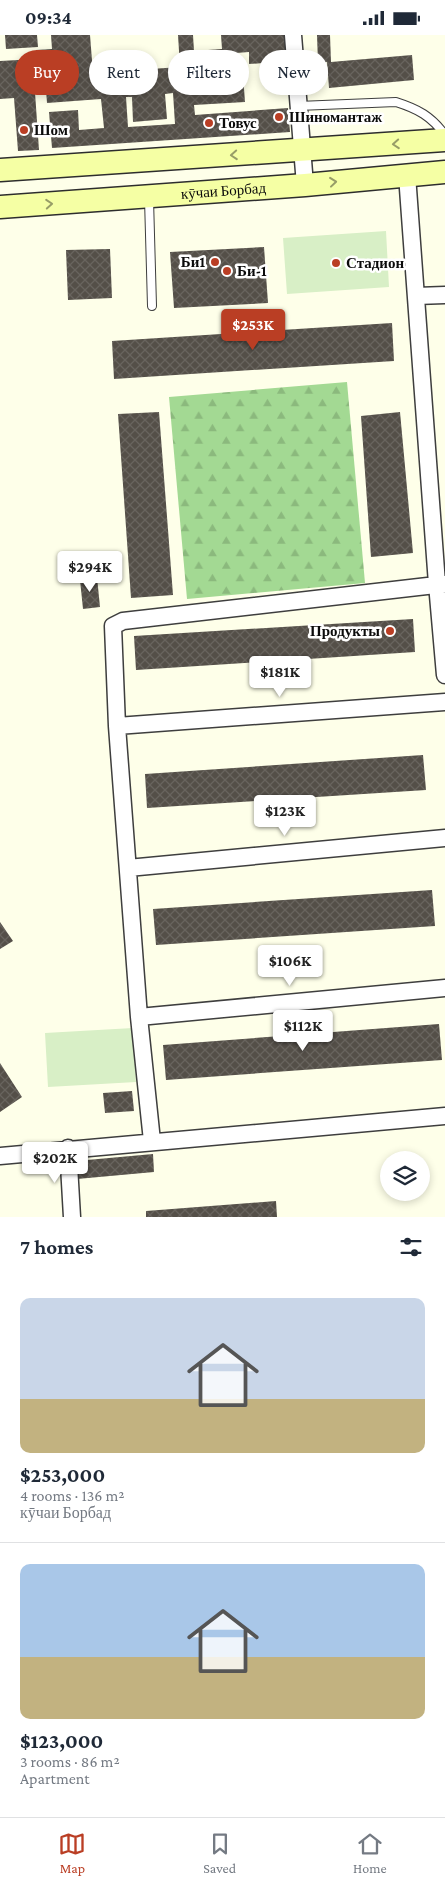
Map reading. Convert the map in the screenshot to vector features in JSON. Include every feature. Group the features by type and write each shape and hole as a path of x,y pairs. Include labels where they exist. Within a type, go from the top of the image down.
{"main road":[{"path":"0,170 445,141"},
{"name":"кӯчаи Борбад","path":"0,207 305,185 445,172"}],"street":[{"path":"293,35 305,185"},
{"path":"407,175 441,584 445,675"},
{"path":"416,296 445,295"},
{"path":"152,1141 139,1017 118,726 113,627 123,621 441,584"},
{"path":"118,726 445,702"},
{"path":"128,868 445,838"},
{"path":"139,1017 445,989"},
{"path":"0,1156 68,1148 445,1116"},
{"path":"68,1148 72,1217"}],"lane":[{"path":"298,106 396,102 432,119 445,135"},
{"path":"149,197 152,305"}],"green space":[{"name":"Стадион","path":"386,231 389,287 287,294 283,238"},
{"path":"347,382 365,583 187,599 169,397"},
{"path":"133,1028 136,1082 48,1087 45,1033"}],"building":[{"path":"5,35 37,35 38,47 6,49"},
{"path":"51,35 90,35 89,95 158,95 158,69 168,68 168,94 165,94 167,119 133,122 132,97 126,97 128,127 175,124 173,95 244,95 245,102 194,105 195,115 288,108 290,132 52,148 49,112 78,110 79,130 104,128 101,99 47,103 46,95 79,95 79,50 36,50 52,49"},
{"path":"178,35 193,35 194,50 179,50"},
{"path":"221,35 289,35 290,50 259,50 259,63 249,64 249,50 208,50 222,49"},
{"path":"317,35 330,35 331,62 412,55 414,80 329,88 328,50 318,50"},
{"path":"15,60 15,95 35,95 39,150 18,151 14,98 0,99 0,61"},
{"path":"264,247 268,303 174,308 170,252"},
{"path":"110,249 112,298 68,300 66,250"},
{"path":"392,323 394,361 114,379 112,341"},
{"path":"159,412 173,595 131,598 118,414"},
{"path":"400,412 413,553 371,557 361,416"},
{"path":"97,577 100,607 83,609 80,580"},
{"path":"413,619 415,652 136,670 134,636"},
{"path":"423,755 426,790 147,808 145,774"},
{"path":"432,890 435,926 156,945 153,909"},
{"path":"0,922 13,941 0,949"},
{"path":"439,1024 442,1060 166,1080 163,1045"},
{"path":"0,1063 22,1097 0,1112"},
{"path":"132,1091 134,1111 105,1113 103,1093"},
{"path":"153,1154 154,1172 77,1179 76,1161"},
{"path":"276,1201 277,1217 146,1217 146,1211"}],"place":[{"name":"Шиномантаж","path":"279,117"},
{"name":"Товус","path":"209,123"},
{"name":"Шом","path":"24,130"},
{"name":"Би1","path":"215,262"},
{"name":"Стадион","path":"336,263"},
{"name":"Би-1","path":"227,271"},
{"name":"Продукты","path":"390,631"}]}
